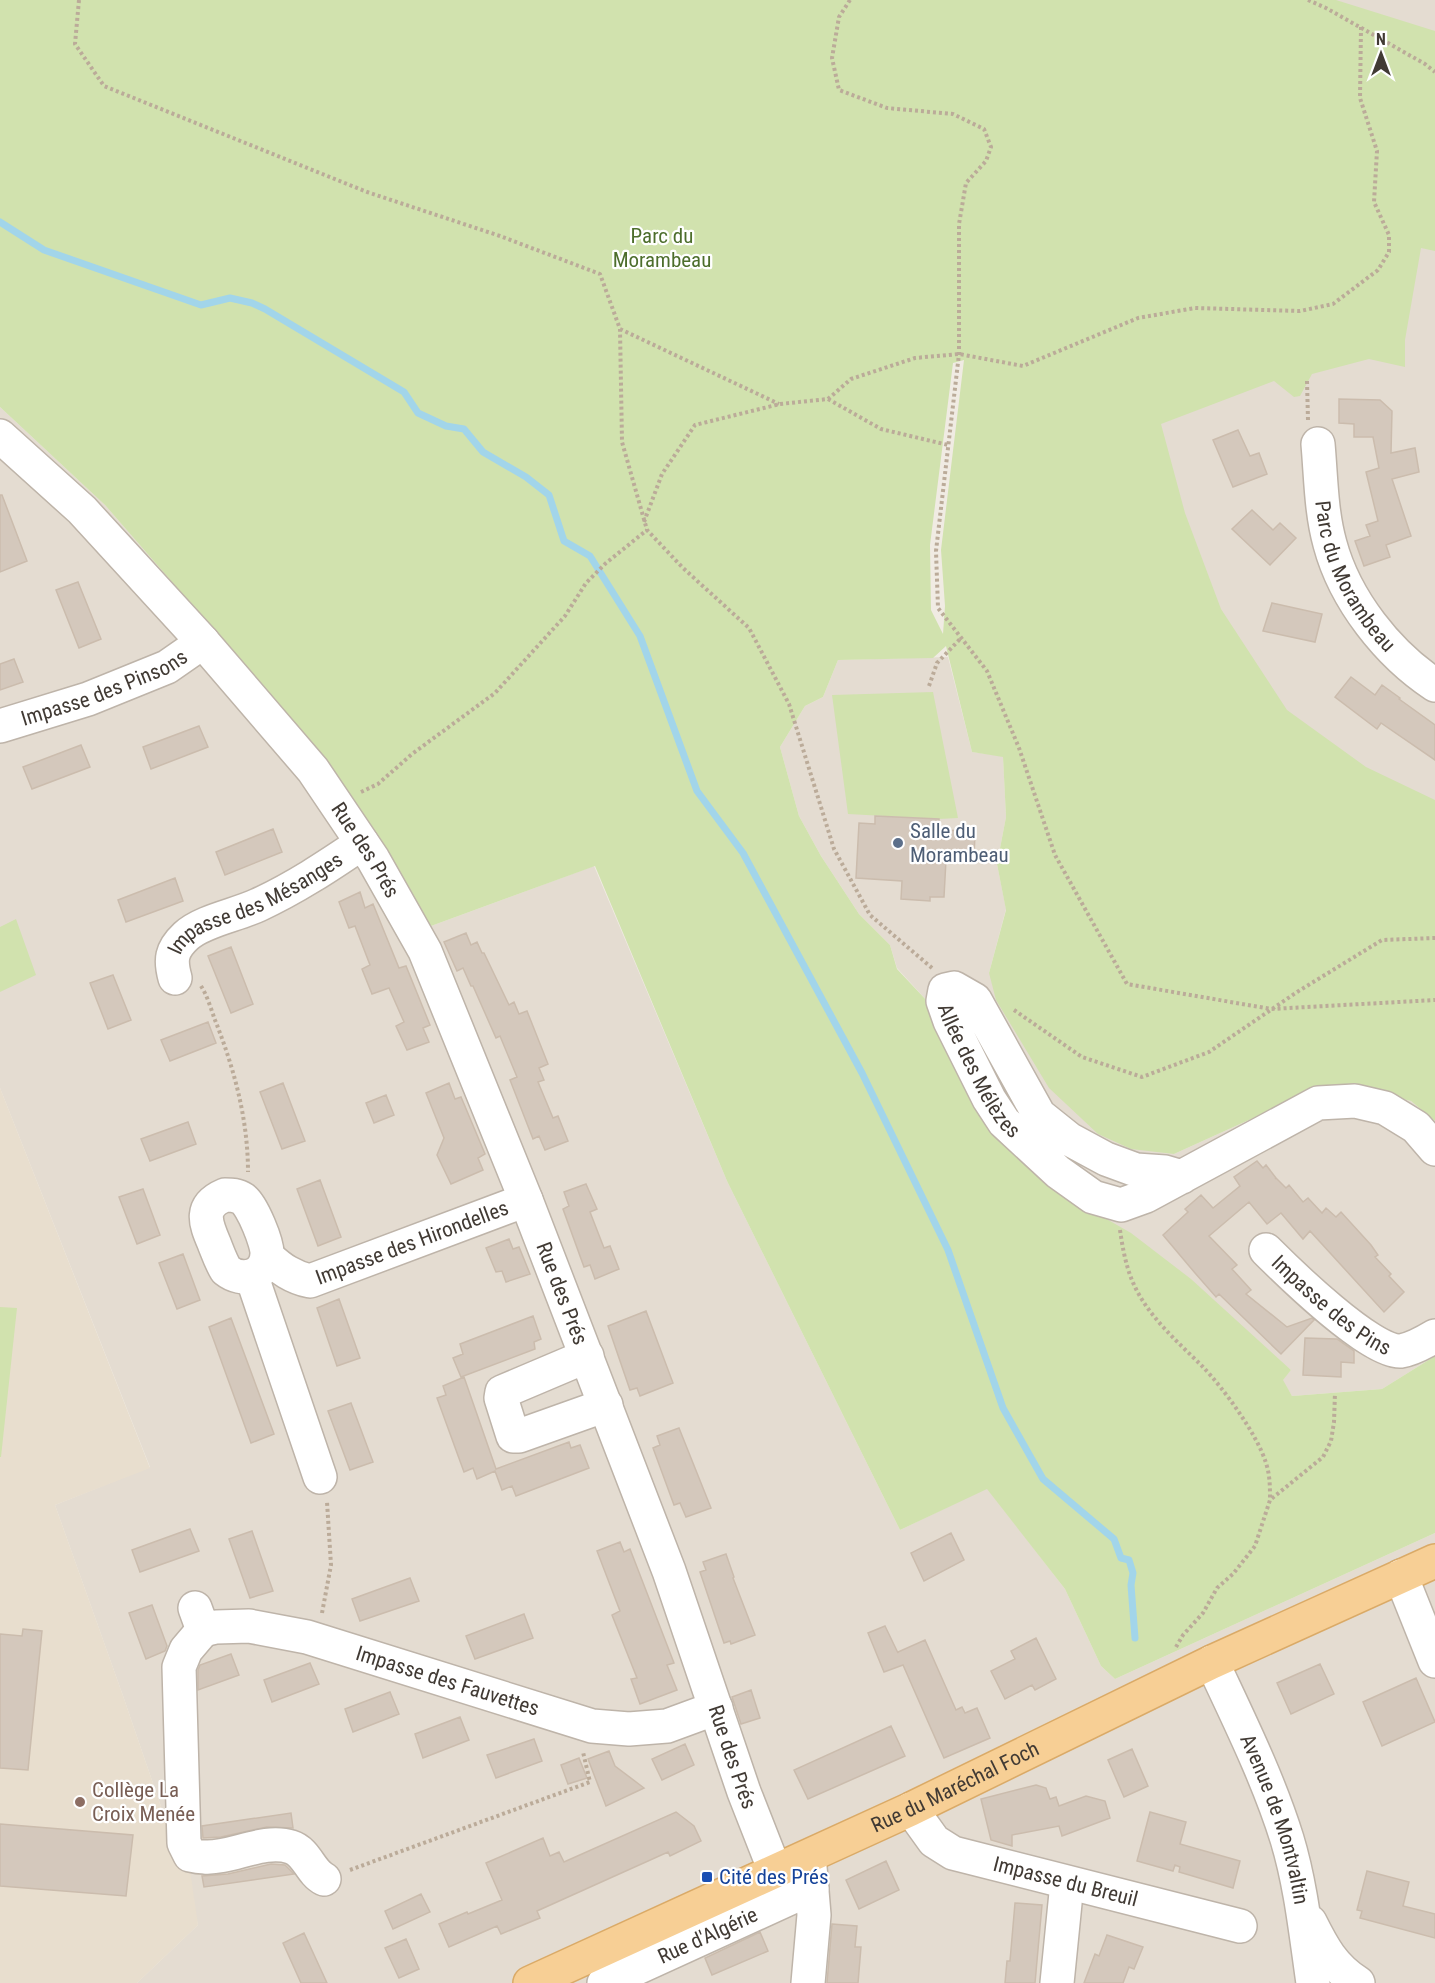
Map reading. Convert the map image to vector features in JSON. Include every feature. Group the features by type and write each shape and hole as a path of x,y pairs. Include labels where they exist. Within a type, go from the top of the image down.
{"main road":[{"name":"Rue du Maréchal Foch","path":"530,1983 775,1871 808,1873 911,1809 1199,1669 1435,1561"}],"street":[{"name":"Rue des Prés","path":"0,436 82,510 203,642 313,770 373,860 425,951 606,1405 669,1571 744,1792 775,1871"},
{"name":"Parc du Morambeau","path":"1318,444 1324,518 1340,573 1354,599 1373,626 1422,677 1435,685"},
{"name":"Impasse des Pinsons","path":"0,726 88,699 167,667 203,642"},
{"name":"Impasse des Mésanges","path":"175,978 171,964 173,953 187,934 299,885 362,843"},
{"name":"Allée des Mélèzes","path":"1122,1205 1093,1197 1058,1172 1004,1122 989,1099 950,1021 943,1000 945,990 954,988 975,1000 1039,1115 1069,1139 1106,1160 1136,1170 1165,1172 1182,1177"},
{"path":"1122,1205 1146,1196 1318,1103 1355,1101 1385,1108 1416,1127 1435,1149"},
{"name":"Impasse des Hirondelles","path":"244,1199 236,1195 225,1195 215,1199 209,1206 206,1216 207,1225 226,1270 242,1278 260,1267 286,1272 310,1281 526,1200"},
{"path":"244,1199 250,1205 267,1249 260,1267 320,1477"},
{"name":"Impasse des Pins","path":"1266,1250 1326,1306 1380,1346 1400,1351 1418,1346 1435,1336"},
{"name":"Rue des Prés","path":"587,1356 502,1392 501,1398 513,1436 519,1436 606,1405"},
{"path":"1389,1582 1435,1661"},
{"name":"Impasse des Fauvettes","path":"324,1879 318,1877 303,1856 293,1847 274,1845 205,1857 190,1855 184,1843 179,1667 199,1619 216,1627 249,1626 317,1640 592,1726 629,1729 667,1726 716,1708"},
{"name":"Avenue de Montvaltin","path":"1199,1669 1259,1765 1287,1840 1301,1903 1313,1983"},
{"name":"Impasse du Breuil","path":"911,1809 934,1841 953,1853 1240,1926"},
{"path":"808,1873 814,1915 808,1983"},
{"name":"Rue d'Algérie","path":"604,1983 808,1873"},
{"path":"1057,1983 1067,1883"},
{"path":"1301,1903 1325,1952 1345,1975 1358,1983"}],"path":[{"path":"78,0 75,44 104,86 367,192 500,236 600,274 620,329 622,442 647,530 683,568 749,628 789,704 834,849 870,915 954,988"},
{"path":"850,0 839,17 832,58 839,90 887,108 953,114 984,129 991,147 986,161 966,183 959,224 959,354 936,551 938,608 987,671 1019,748 1055,855 1127,984 1271,1010 1435,1000"},
{"path":"1308,0 1361,27 1435,72"},
{"path":"644,522 662,474 695,425 780,404 828,399 851,380 915,358 959,354 1023,366 1138,318 1195,308 1300,311 1333,304 1378,270 1389,252 1389,234 1374,202 1377,151 1360,98 1361,27"},
{"path":"620,329 780,404"},
{"path":"1307,381 1309,436 1318,444"},
{"path":"828,399 881,429 948,446"},
{"path":"336,805 378,784 412,754 495,693 565,616 586,583 606,563 647,530"},
{"path":"929,686 937,663 961,638"},
{"path":"1013,1009 1082,1057 1142,1077 1209,1052 1297,992 1382,940 1435,938"},
{"path":"175,978 192,981 202,988 236,1077 248,1156 248,1181 244,1199"},
{"path":"1122,1205 1119,1218 1124,1258 1137,1292 1154,1316 1206,1370 1250,1431 1266,1463 1270,1483 1270,1500 1255,1546 1233,1574 1217,1588 1203,1613 1183,1635 1174,1652 1199,1669"},
{"path":"1270,1500 1323,1457 1331,1441 1335,1394"},
{"path":"317,1640 331,1564 327,1501 320,1477"},
{"path":"324,1879 590,1782 581,1747 585,1724"}],"shaded area":[{"path":"1008,0 1435,0 1435,978 982,308"},
{"path":"0,407 105,505 307,737 431,926 594,866 727,1181 900,1530 987,1488 1065,1589 1101,1666 1115,1679 1435,1533 1435,1983 137,1983 198,1925 182,1868 55,1505 150,1467 0,1088"},
{"path":"948,657 972,752 1003,756 1006,817 997,864 1006,909 989,973 1174,1154 1286,1103 1365,1090 1411,1101 1435,1121 1435,1356 1382,1389 1292,1396 1282,1380 1291,1370 1052,1191 1032,1163 928,1002 897,968 890,945 859,914 821,856 799,816 780,747 805,706 823,697 838,660"},
{"path":"0,1088 150,1468 55,1505 182,1868 190,1870 198,1925 137,1983 0,1983"}],"green space":[{"name":"Parc du Morambeau","path":"0,0 1336,0 1435,31 1435,251 1421,248 1405,340 1405,367 1369,359 1312,374 1300,396 1294,397 1274,381 1161,424 1185,513 1221,609 1287,710 1366,767 1435,800 1435,1121 1411,1101 1365,1090 1286,1103 1174,1154 1131,1149 1098,1134 1049,1088 996,1000 989,973 1006,910 997,864 1006,817 1003,757 972,752 946,646 933,658 838,660 823,697 805,706 780,747 799,816 821,856 859,914 890,945 897,969 928,1002 1047,1185 1131,1233 1191,1279 1291,1370 1283,1380 1292,1396 1382,1389 1435,1356 1435,1533 1115,1679 1101,1666 1065,1589 987,1489 900,1530 727,1181 595,866 431,926 307,737 105,505 0,407","holes":["964,360 941,550 945,606 943,634 931,610 930,545 953,363"]},
{"path":"933,692 958,818 848,814 832,695"},
{"path":"16,919 36,975 0,992 0,927"},
{"path":"0,1307 17,1308 1,1457 0,1457"}],"building":[{"path":"1339,399 1380,400 1392,411 1391,453 1415,448 1419,472 1392,479 1411,536 1386,545 1390,557 1364,566 1355,541 1370,536 1366,525 1378,521 1366,472 1379,468 1373,437 1354,437 1354,424 1339,423"},
{"path":"1238,430 1250,456 1259,453 1267,474 1233,487 1213,440"},
{"path":"0,495 2,495 27,561 0,572"},
{"path":"1252,510 1273,530 1280,523 1296,538 1270,565 1232,529"},
{"path":"78,582 101,639 79,648 56,590"},
{"path":"1272,603 1322,614 1315,642 1263,631"},
{"path":"14,659 23,682 0,690 0,664"},
{"path":"1351,677 1375,695 1382,685 1435,725 1435,760 1381,723 1377,729 1335,697"},
{"path":"199,726 208,747 151,769 143,747"},
{"path":"81,745 90,767 32,789 23,767"},
{"name":"Salle du Morambeau","path":"875,816 939,819 939,830 975,831 974,861 946,860 944,897 930,897 930,901 901,899 902,881 856,878 859,823 875,824"},
{"path":"273,829 282,852 225,875 216,852"},
{"path":"175,878 183,901 126,922 118,900"},
{"path":"360,892 365,908 373,904 399,968 406,966 430,1025 423,1028 429,1042 407,1050 396,1026 404,1022 389,988 372,994 362,969 370,965 355,926 349,928 339,902"},
{"path":"466,933 471,945 477,942 484,953 509,1005 514,1002 519,1014 527,1011 548,1064 539,1068 544,1080 538,1082 553,1118 558,1116 568,1141 545,1150 539,1136 533,1139 510,1080 517,1077 500,1036 496,1038 473,986 463,968 457,971 444,942"},
{"path":"231,947 253,1004 231,1013 208,956"},
{"path":"113,975 131,1020 108,1029 90,983"},
{"path":"208,1022 216,1043 170,1061 161,1040"},
{"path":"283,1083 305,1141 282,1149 260,1092"},
{"path":"449,1083 455,1099 461,1097 485,1154 478,1158 483,1170 451,1184 437,1155 444,1138 426,1093"},
{"path":"386,1095 394,1115 374,1123 366,1103"},
{"path":"188,1122 196,1144 150,1161 141,1139"},
{"path":"1257,1161 1263,1168 1266,1165 1286,1188 1289,1185 1303,1202 1308,1198 1322,1213 1326,1208 1336,1217 1341,1212 1371,1245 1378,1255 1375,1257 1404,1292 1384,1312 1310,1231 1303,1239 1281,1213 1267,1224 1249,1202 1209,1236 1237,1265 1232,1269 1251,1290 1246,1294 1287,1327 1312,1318 1314,1320 1281,1354 1219,1294 1216,1297 1163,1235 1188,1212 1185,1209 1201,1195 1213,1208 1240,1186 1234,1177"},
{"path":"320,1180 341,1237 318,1246 297,1189"},
{"path":"586,1184 597,1209 590,1212 604,1248 610,1246 619,1269 595,1279 590,1265 584,1267 563,1209 569,1206 564,1192"},
{"path":"143,1189 160,1235 137,1244 119,1197"},
{"path":"509,1239 513,1249 519,1247 530,1274 506,1282 502,1271 496,1272 486,1248"},
{"path":"183,1254 200,1300 177,1309 159,1263"},
{"path":"339,1299 360,1358 337,1366 317,1308"},
{"path":"646,1311 673,1383 640,1396 637,1388 630,1390 608,1326"},
{"path":"533,1316 541,1339 534,1342 535,1349 461,1377 453,1358 463,1354 460,1344"},
{"path":"231,1318 274,1434 251,1443 209,1327"},
{"path":"1305,1338 1337,1339 1354,1351 1354,1363 1341,1362 1341,1377 1303,1375"},
{"path":"464,1377 496,1469 569,1442 571,1448 580,1445 589,1468 516,1496 512,1486 502,1490 495,1471 477,1479 473,1468 464,1472 437,1398 446,1395 443,1386"},
{"path":"351,1403 373,1462 350,1470 328,1411"},
{"path":"679,1428 711,1508 686,1517 680,1503 674,1505 653,1448 660,1445 657,1436"},
{"path":"190,1529 199,1551 140,1572 132,1550"},
{"path":"252,1531 273,1591 250,1598 229,1539"},
{"path":"951,1533 964,1560 924,1581 911,1553"},
{"path":"620,1542 624,1552 630,1549 674,1663 667,1665 677,1690 640,1704 631,1679 637,1678 612,1615 620,1611 597,1551"},
{"path":"726,1554 755,1635 731,1644 730,1641 724,1643 700,1572 706,1570 703,1562"},
{"path":"410,1578 419,1601 360,1621 352,1599"},
{"path":"152,1605 167,1646 165,1651 146,1659 129,1613"},
{"path":"524,1614 533,1638 475,1659 466,1636"},
{"path":"885,1626 898,1653 925,1640 956,1710 962,1707 965,1713 977,1708 990,1738 944,1758 903,1665 884,1672 868,1633"},
{"path":"23,1629 42,1631 28,1770 0,1768 0,1634 22,1636"},
{"path":"1036,1638 1056,1679 1035,1690 1032,1685 1005,1699 991,1671 1015,1659 1011,1651"},
{"path":"231,1654 239,1675 198,1690 200,1665"},
{"path":"310,1663 319,1684 272,1702 264,1680"},
{"path":"1320,1664 1334,1694 1291,1714 1277,1683"},
{"path":"1416,1678 1435,1722 1382,1746 1363,1702"},
{"path":"751,1690 760,1718 741,1724 732,1697"},
{"path":"390,1692 399,1714 353,1732 345,1709"},
{"path":"460,1717 469,1740 423,1758 415,1734"},
{"path":"891,1726 905,1756 808,1799 794,1770"},
{"path":"534,1739 542,1761 496,1778 487,1755"},
{"path":"685,1744 694,1765 662,1780 652,1759"},
{"path":"1132,1749 1148,1786 1124,1797 1108,1760"},
{"path":"609,1751 615,1766 644,1788 606,1806 588,1759"},
{"path":"579,1758 587,1778 568,1784 561,1765"},
{"path":"1036,1785 1046,1788 1050,1799 1056,1797 1059,1806 1086,1796 1105,1801 1110,1818 1062,1836 1059,1826 1012,1835 1012,1846 991,1840 981,1799"},
{"path":"676,1812 694,1826 701,1841 670,1856 668,1852 537,1911 540,1918 501,1934 497,1926 449,1947 439,1924 502,1900 486,1863 543,1838 550,1856 559,1852 564,1862"},
{"path":"1150,1812 1186,1822 1180,1844 1240,1861 1233,1888 1179,1872 1180,1867 1175,1865 1173,1871 1137,1861"},
{"path":"291,1813 293,1828 267,1827 221,1837 203,1838 202,1826"},
{"path":"0,1824 133,1835 126,1896 0,1886"},
{"path":"886,1861 899,1890 859,1909 846,1880"},
{"path":"271,1864 285,1865 294,1874 204,1887 202,1876 228,1874"},
{"path":"1367,1871 1409,1882 1403,1906 1435,1914 1435,1938 1360,1918 1362,1911 1357,1910"},
{"path":"421,1894 430,1912 393,1929 385,1911"},
{"path":"1015,1903 1042,1905 1035,1983 1005,1983 1007,1961 1010,1961"},
{"path":"832,1924 857,1926 855,1947 861,1947 858,1983 827,1983"},
{"path":"760,1932 768,1951 712,1975 705,1958"},
{"path":"304,1933 327,1983 301,1983 283,1943"},
{"path":"1107,1935 1143,1947 1134,1969 1129,1967 1123,1983 1084,1983 1095,1954 1099,1956"},
{"path":"406,1939 419,1969 399,1978 385,1948"}],"waterway":[{"path":"0,222 44,250 201,305 230,298 252,303 265,309 404,392 418,413 446,426 464,429 483,452 526,477 549,495 564,541 590,556 640,636 697,791 743,853 862,1073 948,1250 1003,1408 1043,1479 1114,1539 1121,1558 1129,1560 1133,1573 1131,1585 1135,1638"}],"place":[{"name":"Salle du Morambeau","path":"898,843"},
{"name":"Collège La Croix Menée","path":"80,1802"},
{"name":"Cité des Prés","path":"707,1877"}]}
